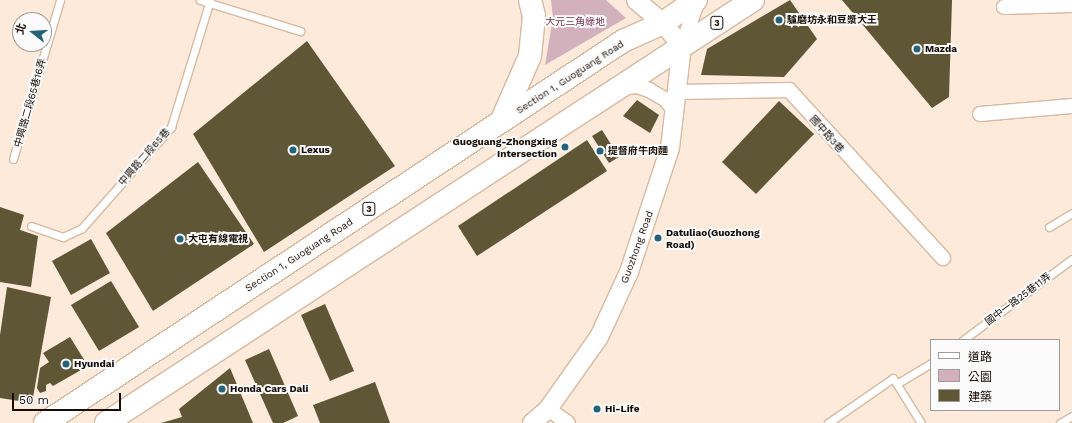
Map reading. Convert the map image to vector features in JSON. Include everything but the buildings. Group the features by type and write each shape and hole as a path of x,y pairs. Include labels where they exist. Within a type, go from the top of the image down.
{"main road":[{"path":"502,121 530,56 534,16 530,0"},
{"name":"Section 1, Guoguang Road","path":"45,423 623,41 663,23 697,0"},
{"name":"3","path":"106,423 753,0"}],"street":[{"path":"636,0 663,23 682,46"},
{"path":"682,46 697,0"},
{"path":"1004,7 1072,5"},
{"name":"Guozhong Road","path":"532,423 548,409 599,337 617,302 654,201 676,113 682,46"},
{"path":"618,88 637,86 650,90 666,100 676,113"},
{"name":"國中路3巷","path":"678,92 789,90 943,258"},
{"path":"980,114 1072,106"},
{"path":"548,409 568,423"}],"lane":[{"name":"中興路二段65巷16弄","path":"13,159 60,0"},
{"path":"200,0 210,1 300,31"},
{"name":"中興路二段65巷","path":"31,226 63,237 82,228 171,127 210,1"},
{"path":"1049,227 1072,212"},
{"name":"國中一路25巷11弄","path":"964,339 1072,259"},
{"path":"898,383 930,364"},
{"path":"828,423 893,378 898,383 921,423"},
{"path":"1060,423 1072,416"}],"green space":[{"name":"大元三角綠地","path":"551,0 606,0 626,18 545,65 553,18"}],"place":[{"name":"驢磨坊永和豆漿大王","path":"779,20"},
{"name":"Mazda","path":"917,49"},
{"name":"Guoguang-Zhongxing Intersection","path":"565,147"},
{"name":"Lexus","path":"293,150"},
{"name":"提督府牛肉麵","path":"600,151"},
{"name":"Datuliao(Guozhong Road)","path":"658,238"},
{"name":"大屯有線電視","path":"180,239"},
{"name":"Hyundai","path":"66,364"},
{"name":"Honda Cars Dali","path":"222,389"},
{"name":"Hi-Life","path":"597,409"}]}
